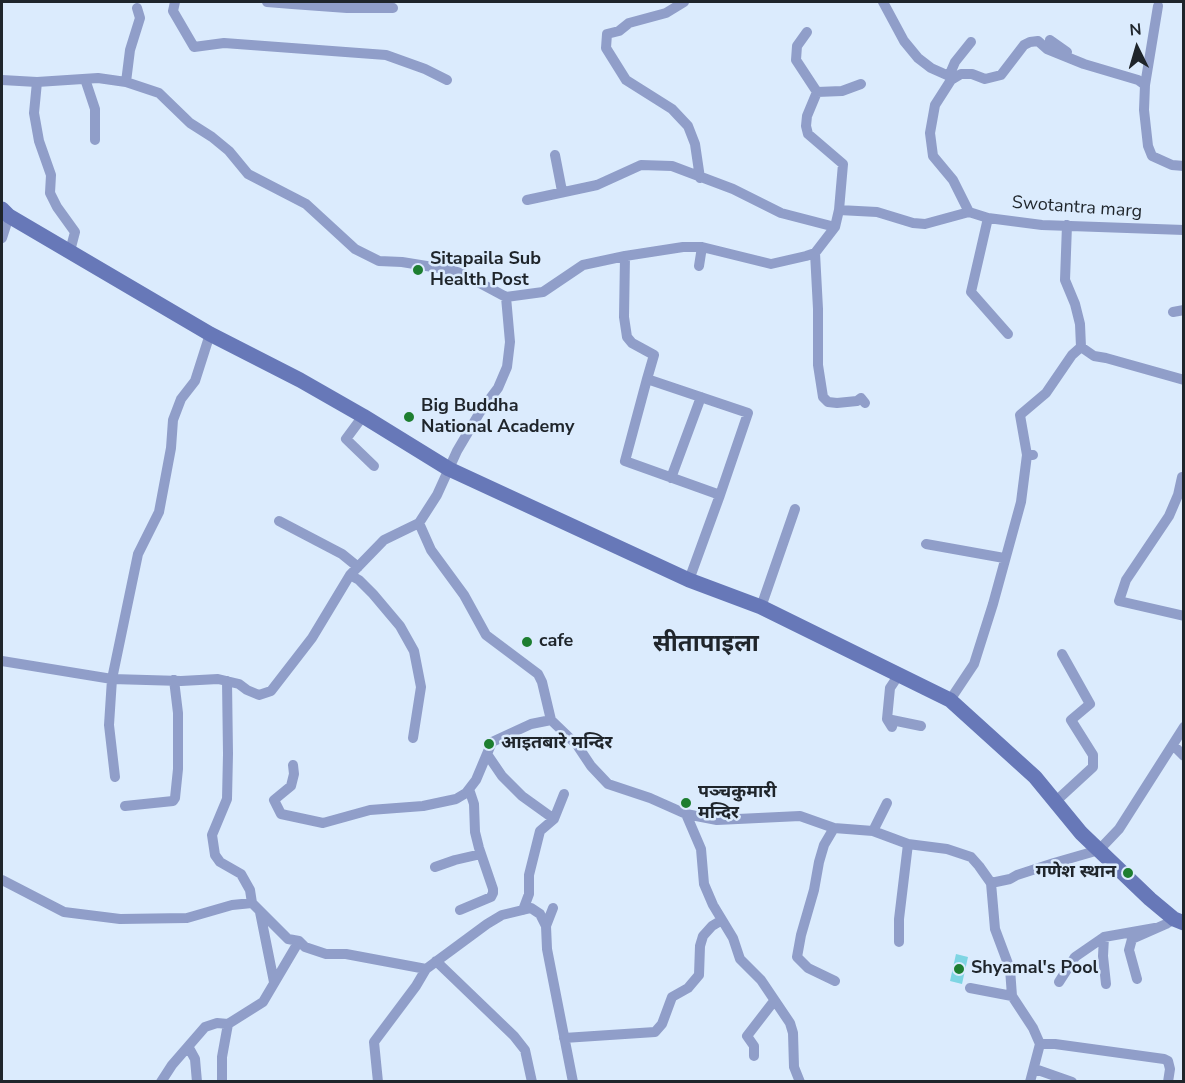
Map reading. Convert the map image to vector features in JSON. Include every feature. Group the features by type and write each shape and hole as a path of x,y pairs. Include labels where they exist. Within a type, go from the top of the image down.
{"main road":[{"path":"5,213 210,334 300,380 363,416 449,469 689,580 761,607 950,700 1015,757 1056,801 1081,833 1150,899 1179,921"}],"street":[{"path":"175,2 173,11 194,48 224,43 386,55 425,69 447,80"},
{"path":"267,2 347,9 393,8"},
{"path":"684,2 666,13 629,23 618,31 606,34 606,48 626,80 672,109 688,126 695,144 700,178"},
{"path":"883,2 904,41 918,58 950,78 961,74 972,74 985,79 1001,75 1024,45 1034,41 1084,64 1138,80 1145,85"},
{"path":"1158,6 1145,85 1144,110 1148,146 1152,156 1172,165 1184,166"},
{"path":"126,82 130,50 140,18 137,8"},
{"path":"807,32 797,46 796,60 817,92"},
{"path":"1050,40 1084,64"},
{"path":"839,210 877,212 913,223 925,224 969,212 953,180 933,156 930,133 935,105 950,78 955,62 970,42"},
{"path":"2,80 36,82 98,78 126,82 159,93 190,123 229,151 248,174 306,204 355,249 379,261 402,262 451,270 506,297 543,292 583,265 683,247 702,247 771,264 815,253 835,227 839,210 843,164 808,134 807,116 817,92"},
{"path":"85,79 95,109 94,140"},
{"path":"36,82 34,113 39,141 51,175 50,193 75,232 70,251"},
{"path":"817,92 842,90 861,84"},
{"path":"555,155 562,191"},
{"path":"526,200 597,184 641,165 672,166 733,189 781,213 835,227"},
{"name":"Swotantra marg","path":"969,212 988,218 1042,225 1184,230"},
{"path":"2,238 5,213"},
{"path":"988,218 971,292 1008,334"},
{"path":"1067,225 1065,280 1075,304 1081,347 1094,356 1184,380"},
{"path":"699,266 702,247"},
{"path":"815,253 819,309 818,365 823,397 828,402 837,403 856,401 861,398 865,403"},
{"path":"625,256 625,329 630,342 654,355 624,461 720,495"},
{"path":"2,661 112,679 218,679 239,684 259,695 271,691 312,638 350,575 384,540 419,523 438,495 457,451 480,412 498,388 507,367 510,342 506,297"},
{"path":"114,777 109,726 112,679 138,554 159,512 171,448 173,420 181,399 195,381 210,334"},
{"path":"950,700 974,664 1021,502 1030,455 1020,415 1046,393 1072,355 1081,347"},
{"path":"647,379 748,412 689,580"},
{"path":"671,477 701,397"},
{"path":"363,416 346,439 374,466"},
{"path":"1182,477 1178,495 1169,516 1126,580 1119,601 1183,615"},
{"path":"761,607 795,509"},
{"path":"279,521 342,554 358,567"},
{"path":"419,523 431,550 464,595 486,634 537,674 543,682 552,720 577,745 591,766 608,784 650,798 686,814 717,820 801,816 834,828 873,831 908,844 947,849 971,857 991,883 995,929 1010,969 1012,996 1033,1028 1040,1044 1030,1082"},
{"path":"926,544 1004,558"},
{"path":"350,575 359,580 373,594 399,626 414,651 421,687 413,738"},
{"path":"1056,801 1093,767 1093,755 1071,720 1090,704 1062,654"},
{"path":"898,676 890,688 890,723 921,726"},
{"path":"125,806 173,801 175,798 178,769 178,713 174,680"},
{"path":"227,681 226,800 212,835 215,855 220,862 241,874 250,890 252,903 288,939 299,941 305,947 326,954 346,954 426,969"},
{"path":"293,765 294,774 291,786 274,800 281,814 323,823 370,810 396,810 446,802 456,800 476,780 492,742 531,724 552,720"},
{"path":"991,883 1099,850 1119,829 1184,727"},
{"path":"1173,745 1184,756"},
{"path":"487,754 502,776 522,796 554,819 540,831 529,875 529,894 523,910"},
{"path":"460,910 491,897 493,893 475,832 474,804 469,789"},
{"path":"873,831 887,803"},
{"path":"686,814 701,849 704,884 713,905 733,938 740,959 761,980 790,1023 793,1033 794,1067 800,1082"},
{"path":"834,828 824,845 797,957 808,968 835,981"},
{"path":"898,942 908,844"},
{"path":"435,867 481,854"},
{"path":"2,880 64,912 120,919 187,918 232,905 252,903"},
{"path":"378,1082 374,1042 426,969 502,915 531,908 540,914 546,926"},
{"path":"553,908 546,926 547,949 573,1082"},
{"path":"260,912 274,982"},
{"path":"564,1038 655,1032 662,1024 672,997 688,988 699,975 700,946 703,936 712,926 722,920"},
{"path":"1137,979 1129,950 1132,939 1155,928 1179,921"},
{"path":"1059,982 1075,957 1104,936 1155,928"},
{"path":"1104,936 1103,956 1106,984"},
{"path":"161,1082 172,1065 205,1027 217,1023 228,1024 263,1002 299,941"},
{"path":"436,961 514,1036 525,1050 532,1082"},
{"path":"970,988 1012,996"},
{"path":"754,1056 754,1046 747,1036 774,1000"},
{"path":"222,1082 222,1057 228,1024"},
{"path":"1040,1044 1055,1044 1164,1059 1168,1061 1170,1069 1168,1082"},
{"path":"189,1047 195,1059 197,1082"},
{"path":"1035,1069 1072,1082"}],"water":[{"name":"Shyamal's Pool","path":"956,954 968,957 962,984 950,981"}],"place":[{"name":"Sitapaila Sub Health Post","path":"418,270"},
{"name":"Big Buddha National Academy","path":"409,417"},
{"name":"cafe","path":"527,642"},
{"name":"आइतबारे मन्दिर","path":"489,744"},
{"name":"पञ्चकुमारी मन्दिर","path":"686,803"},
{"name":"गणेश स्थान","path":"1128,873"},
{"name":"Shyamal's Pool","path":"959,969"}],"district":[{"name":"सीतापाइला","path":"706,645"}]}
